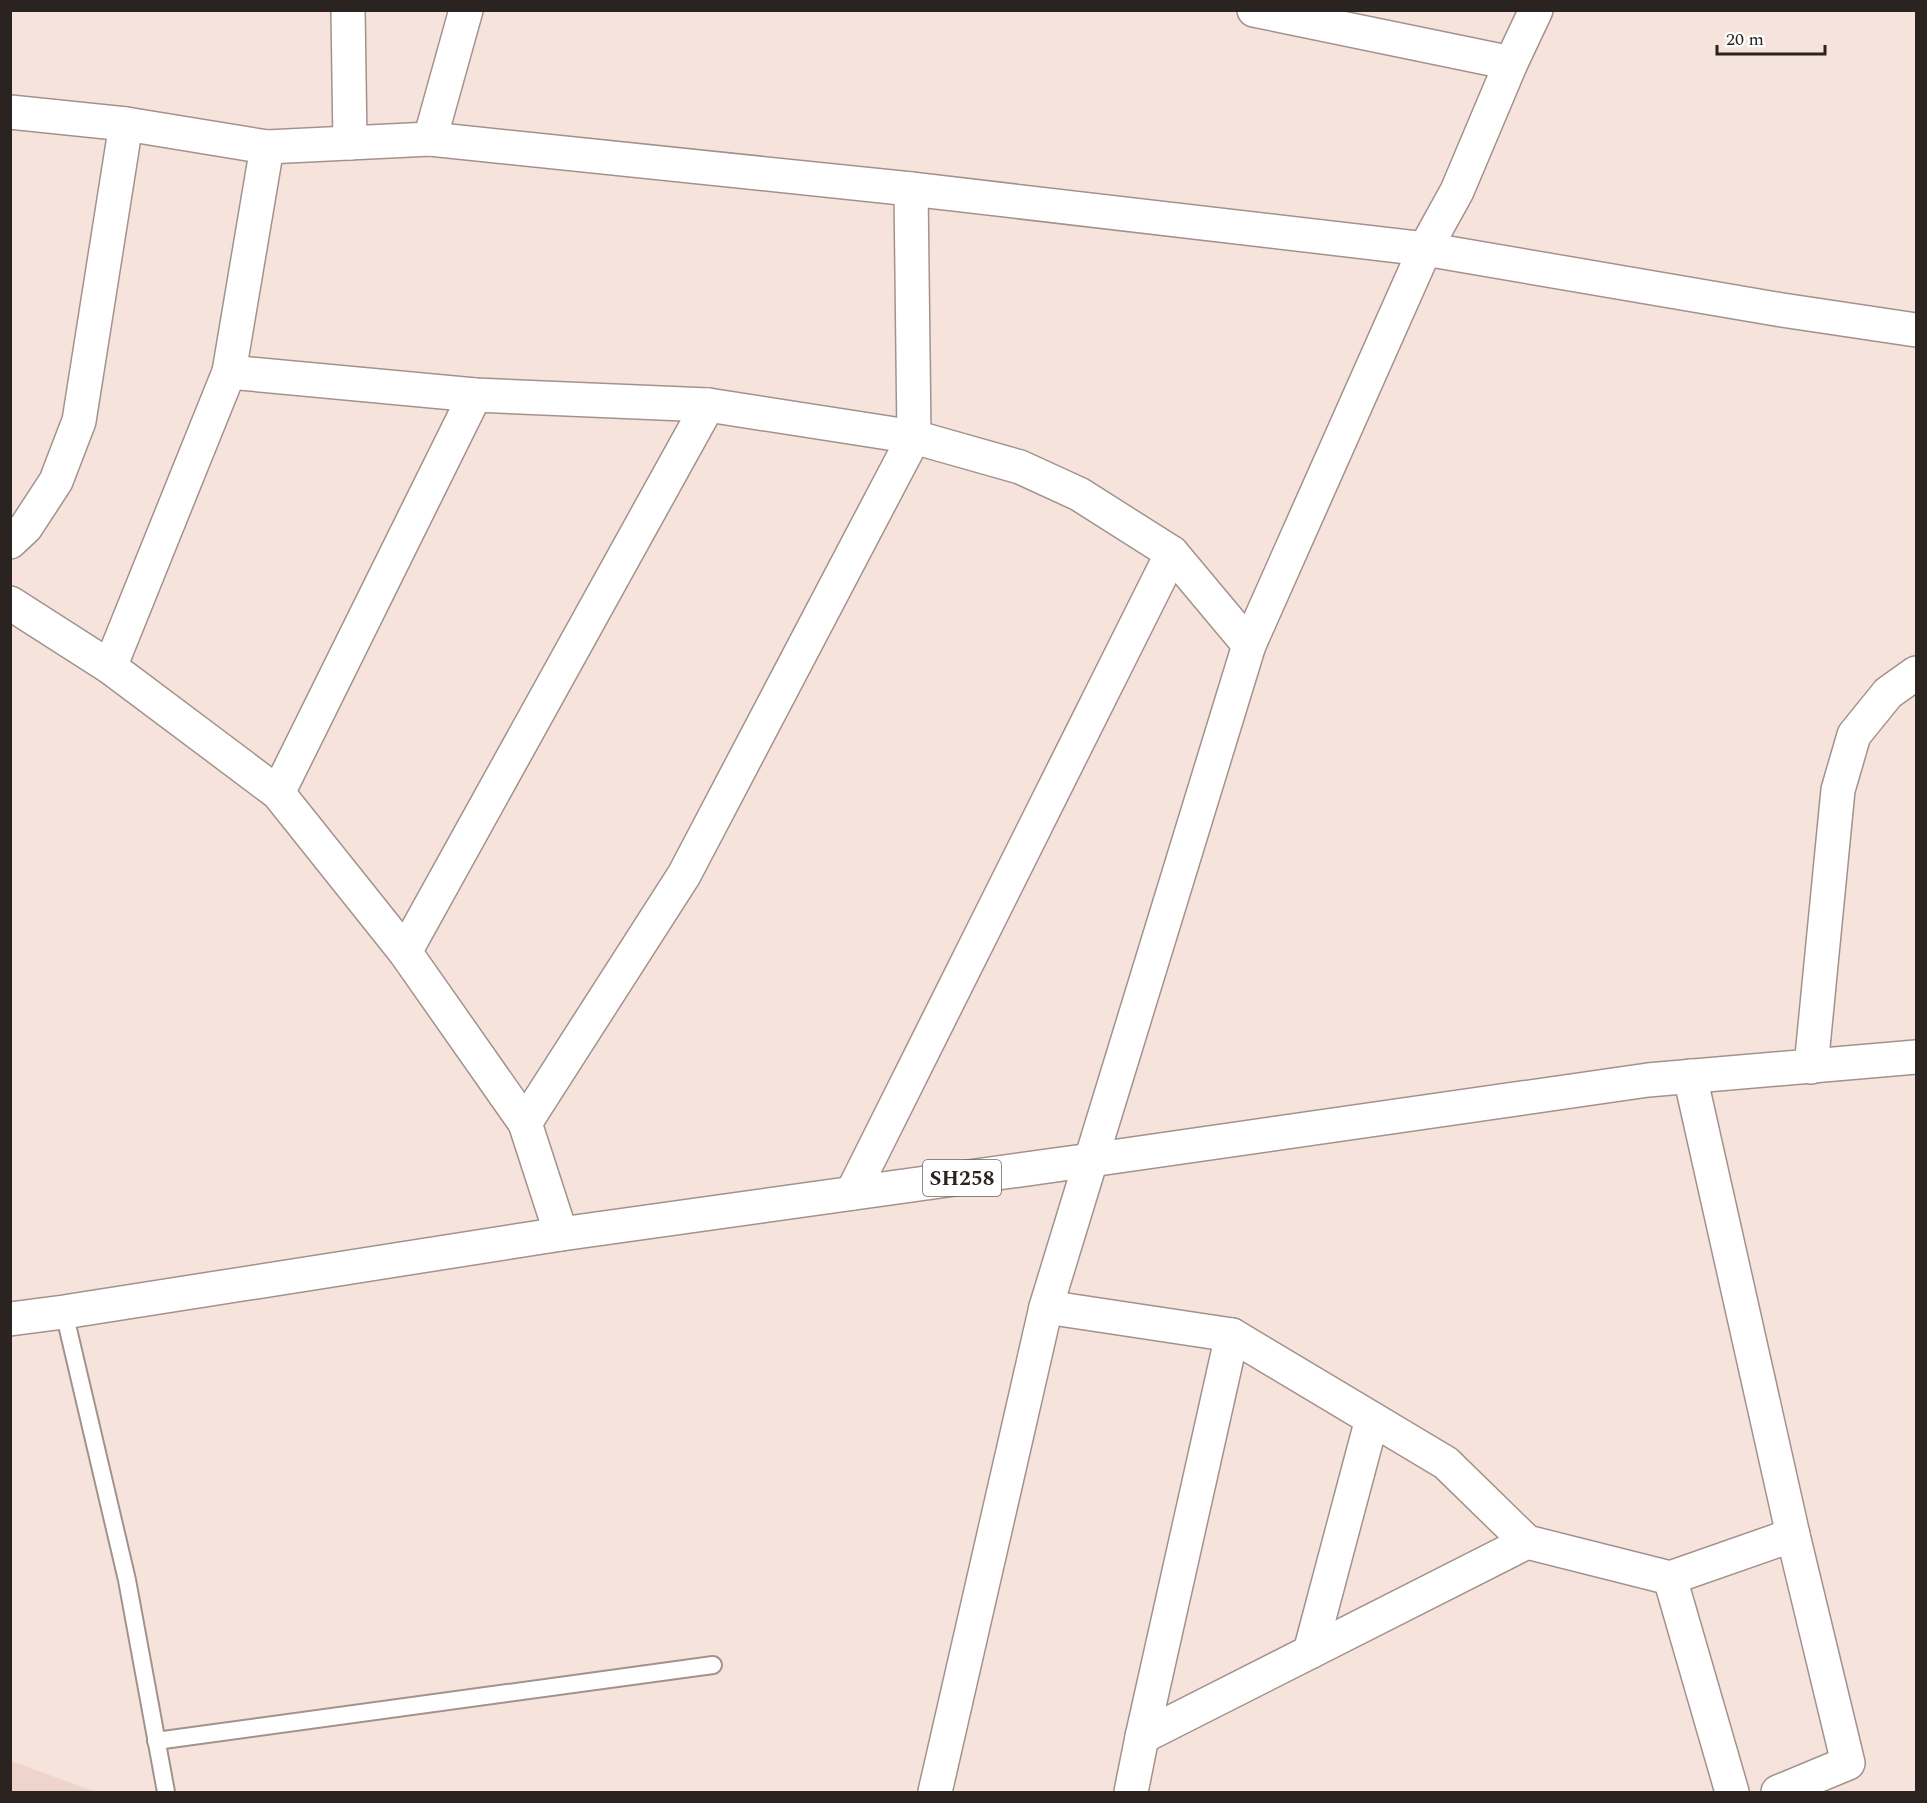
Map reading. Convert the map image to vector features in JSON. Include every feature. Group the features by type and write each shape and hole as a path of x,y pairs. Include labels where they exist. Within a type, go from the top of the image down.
{"street":[{"path":"348,10 350,143"},
{"path":"430,139 466,10"},
{"path":"1254,10 1511,63"},
{"path":"935,1792 1046,1306 1249,645 1425,249 1457,191 1536,10"},
{"path":"10,112 126,124 267,147 430,139 911,189 1425,249 1782,310 1917,330"},
{"path":"10,542 26,527 56,481 79,421 126,124"},
{"path":"110,667 229,372 267,147"},
{"path":"525,1123 684,875 914,437 911,189"},
{"path":"229,372 475,395 708,405 914,437 1020,467 1079,494 1172,553 1249,645"},
{"path":"278,793 475,395"},
{"path":"405,952 708,405"},
{"path":"852,1193 1172,553"},
{"path":"10,603 110,667 278,793 405,952 525,1123 561,1234"},
{"path":"1811,1067 1838,790 1854,735 1888,693 1917,673"},
{"name":"SH258","path":"10,1319 561,1234 1624,1083 1917,1057"},
{"path":"1690,1076 1793,1536 1848,1763 1778,1792"},
{"path":"1046,1306 1232,1335 1446,1463 1527,1542 1670,1578 1793,1536"},
{"path":"1131,1792 1232,1335"},
{"path":"1310,1652 1372,1419"},
{"path":"1142,1737 1527,1542"},
{"path":"1670,1578 1732,1792"}],"lane":[{"path":"64,1312 127,1580 166,1792"},
{"path":"156,1741 713,1665"}],"shaded area":[{"path":"11,1761 96,1792 11,1792"}]}
